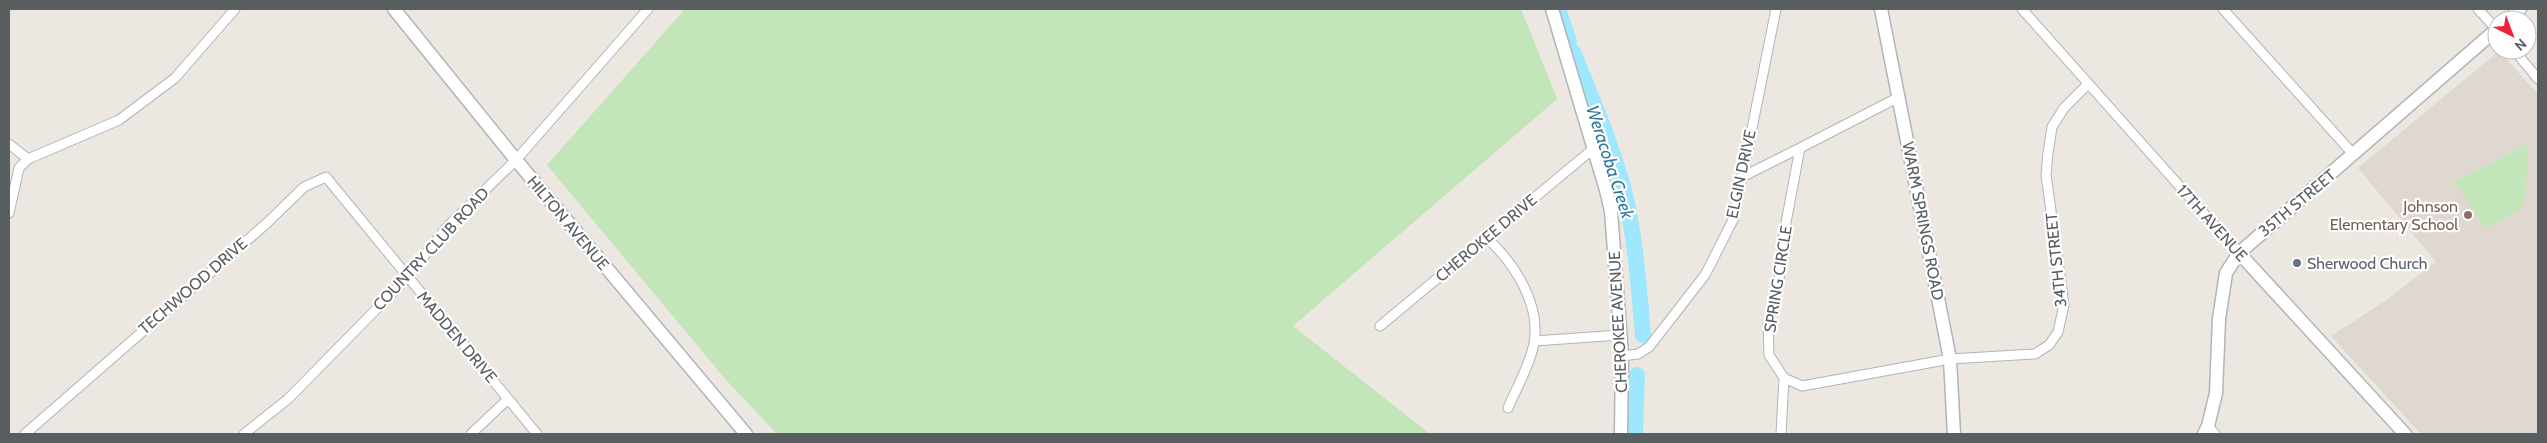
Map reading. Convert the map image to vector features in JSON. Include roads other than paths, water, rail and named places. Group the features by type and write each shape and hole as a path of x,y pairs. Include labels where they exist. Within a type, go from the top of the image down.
{"street":[{"path":"9,213 12,177 28,159 120,120 174,78 235,9"},
{"name":"HILTON AVENUE","path":"394,9 516,160 746,434"},
{"name":"COUNTRY CLUB ROAD","path":"244,434 288,399 407,278 446,228 516,160 648,9"},
{"name":"CHEROKEE AVENUE","path":"1552,9 1611,211 1622,356 1621,434"},
{"name":"ELGIN DRIVE","path":"1622,356 1638,354 1649,347 1705,275 1734,218 1776,9"},
{"name":"WARM SPRINGS ROAD","path":"1881,9 1950,359 1954,434"},
{"name":"17TH AVENUE","path":"2022,9 2239,253 2405,434"},
{"path":"2223,9 2354,155"},
{"path":"2478,9 2487,19"},
{"name":"35TH STREET","path":"2209,431 2216,393 2219,320 2226,273 2239,253 2487,39"},
{"path":"2522,60 2538,79"},
{"name":"34TH STREET","path":"1950,359 2035,354 2049,345 2058,332 2064,305 2046,175 2048,153 2052,127 2064,108 2088,84"},
{"path":"1742,177 1899,97"},
{"path":"9,144 28,159"},
{"name":"SPRING CIRCLE","path":"1784,378 1769,355 1768,325 1779,281 1782,244 1800,148"},
{"name":"CHEROKEE DRIVE","path":"1380,326 1592,149"},
{"name":"TECHWOOD DRIVE","path":"25,434 267,223 304,187 326,177 358,217"},
{"name":"MADDEN DRIVE","path":"358,217 407,278 456,333 537,434"},
{"path":"1487,238 1504,253 1530,300 1533,314 1534,341 1508,408"},
{"path":"1534,341 1620,335"},
{"path":"1781,434 1784,378 1802,386 1950,359"},
{"path":"471,434 508,399"}],"waterway":[{"name":"Weracoba Creek","path":"1558,9 1569,42"},
{"name":"Weracoba Creek","path":"1573,52 1609,143 1626,199 1635,250 1643,335"},
{"name":"Weracoba Creek","path":"1635,434 1637,375"}],"place":[{"name":"Johnson Elementary School","path":"2468,215"},
{"name":"Sherwood Church","path":"2297,263"}]}
